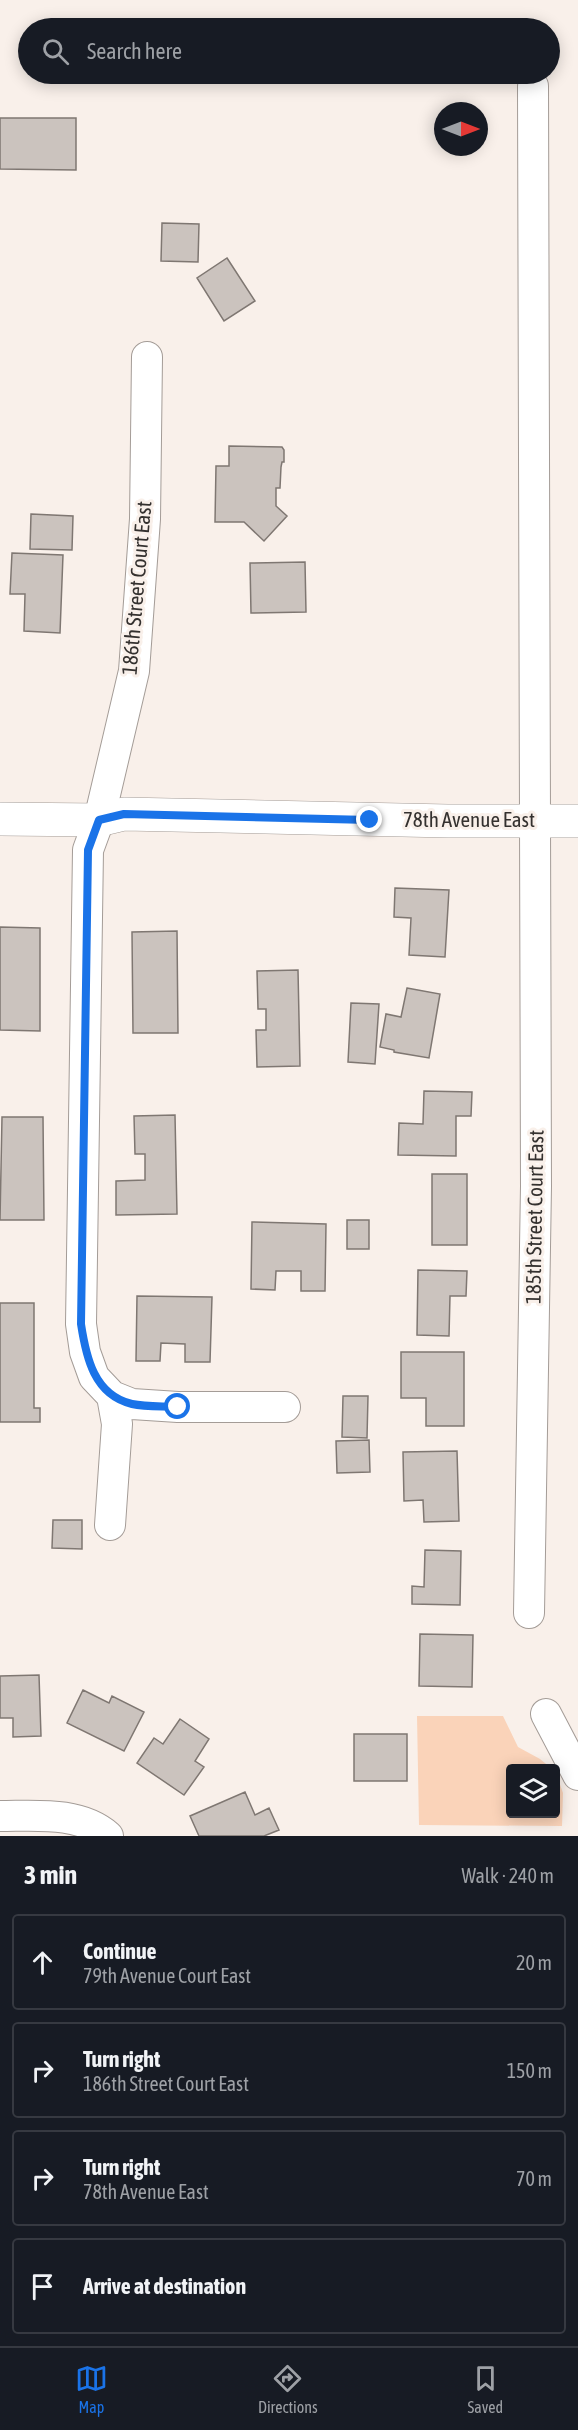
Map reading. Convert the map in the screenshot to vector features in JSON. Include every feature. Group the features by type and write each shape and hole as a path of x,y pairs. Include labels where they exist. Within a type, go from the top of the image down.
{"street":[{"name":"185th Street Court East","path":"529,1613 536,1186 533,86"},
{"name":"186th Street Court East","path":"112,1396 94,1377 85,1352 81,1324 88,850 99,820 134,671 145,519 147,357"},
{"name":"78th Avenue East","path":"0,819 99,820 124,814 436,821 578,821"},
{"path":"112,1396 132,1404 143,1405 285,1407"},
{"path":"110,1525 117,1424 112,1396"},
{"path":"546,1714 578,1775"},
{"path":"0,1816 65,1817 85,1822 108,1836"}],"shaded area":[{"path":"417,1716 503,1716 518,1747 546,1764 506,1764 506,1818 560,1818 560,1784 563,1793 562,1826 419,1825"}],"building":[{"path":"0,118 76,118 76,170 0,169"},
{"path":"162,223 199,224 198,262 161,261"},
{"path":"227,258 255,301 224,321 197,278"},
{"path":"229,446 282,447 284,450 280,488 276,488 276,506 287,516 264,541 244,522 215,522 216,466 229,466"},
{"path":"31,514 73,516 72,550 30,549"},
{"path":"12,553 63,555 60,633 24,631 25,594 10,594"},
{"path":"305,562 306,612 251,613 250,563"},
{"path":"395,888 449,890 445,957 409,955 411,918 394,917"},
{"path":"0,927 40,928 40,1031 0,1030"},
{"path":"177,931 178,1033 133,1033 132,932"},
{"path":"298,970 300,1066 257,1067 256,1030 266,1030 266,1009 258,1009 257,971"},
{"path":"407,988 440,994 429,1058 394,1052 394,1050 380,1047 386,1014 401,1017"},
{"path":"351,1003 379,1004 375,1064 348,1062"},
{"path":"424,1091 472,1092 471,1116 456,1116 456,1156 398,1155 399,1123 423,1124"},
{"path":"175,1115 177,1214 116,1215 116,1181 145,1180 145,1154 135,1154 134,1116"},
{"path":"2,1117 43,1117 44,1220 0,1220"},
{"path":"432,1174 467,1174 467,1245 432,1245"},
{"path":"347,1220 369,1220 369,1249 347,1249"},
{"path":"252,1222 326,1224 325,1291 301,1291 301,1271 276,1271 275,1290 251,1289"},
{"path":"418,1270 467,1271 466,1296 450,1296 449,1336 417,1335"},
{"path":"137,1296 212,1297 210,1362 185,1362 185,1344 161,1343 160,1361 136,1361"},
{"path":"0,1303 34,1303 34,1408 40,1408 40,1422 0,1422"},
{"path":"401,1352 464,1352 464,1426 426,1426 426,1398 401,1398"},
{"path":"343,1396 368,1396 367,1438 342,1437"},
{"path":"369,1440 370,1472 337,1473 336,1441"},
{"path":"457,1451 459,1521 424,1522 423,1500 404,1501 403,1452"},
{"path":"53,1520 82,1520 82,1549 52,1548"},
{"path":"425,1550 461,1551 460,1605 412,1604 412,1586 424,1587"},
{"path":"420,1634 473,1635 472,1687 419,1686"},
{"path":"39,1675 41,1736 13,1737 13,1718 0,1718 0,1676"},
{"path":"83,1690 109,1703 112,1696 144,1712 124,1751 67,1723"},
{"path":"180,1719 209,1739 195,1761 204,1767 184,1795 137,1763 154,1738 163,1744"},
{"path":"354,1734 407,1734 407,1781 354,1781"},
{"path":"245,1792 255,1815 269,1808 279,1830 264,1836 199,1836 190,1816"}],"route":[{"path":"178,1407 132,1404 112,1396 94,1377 85,1352 81,1324 88,850 99,820 124,814 370,820"}]}
